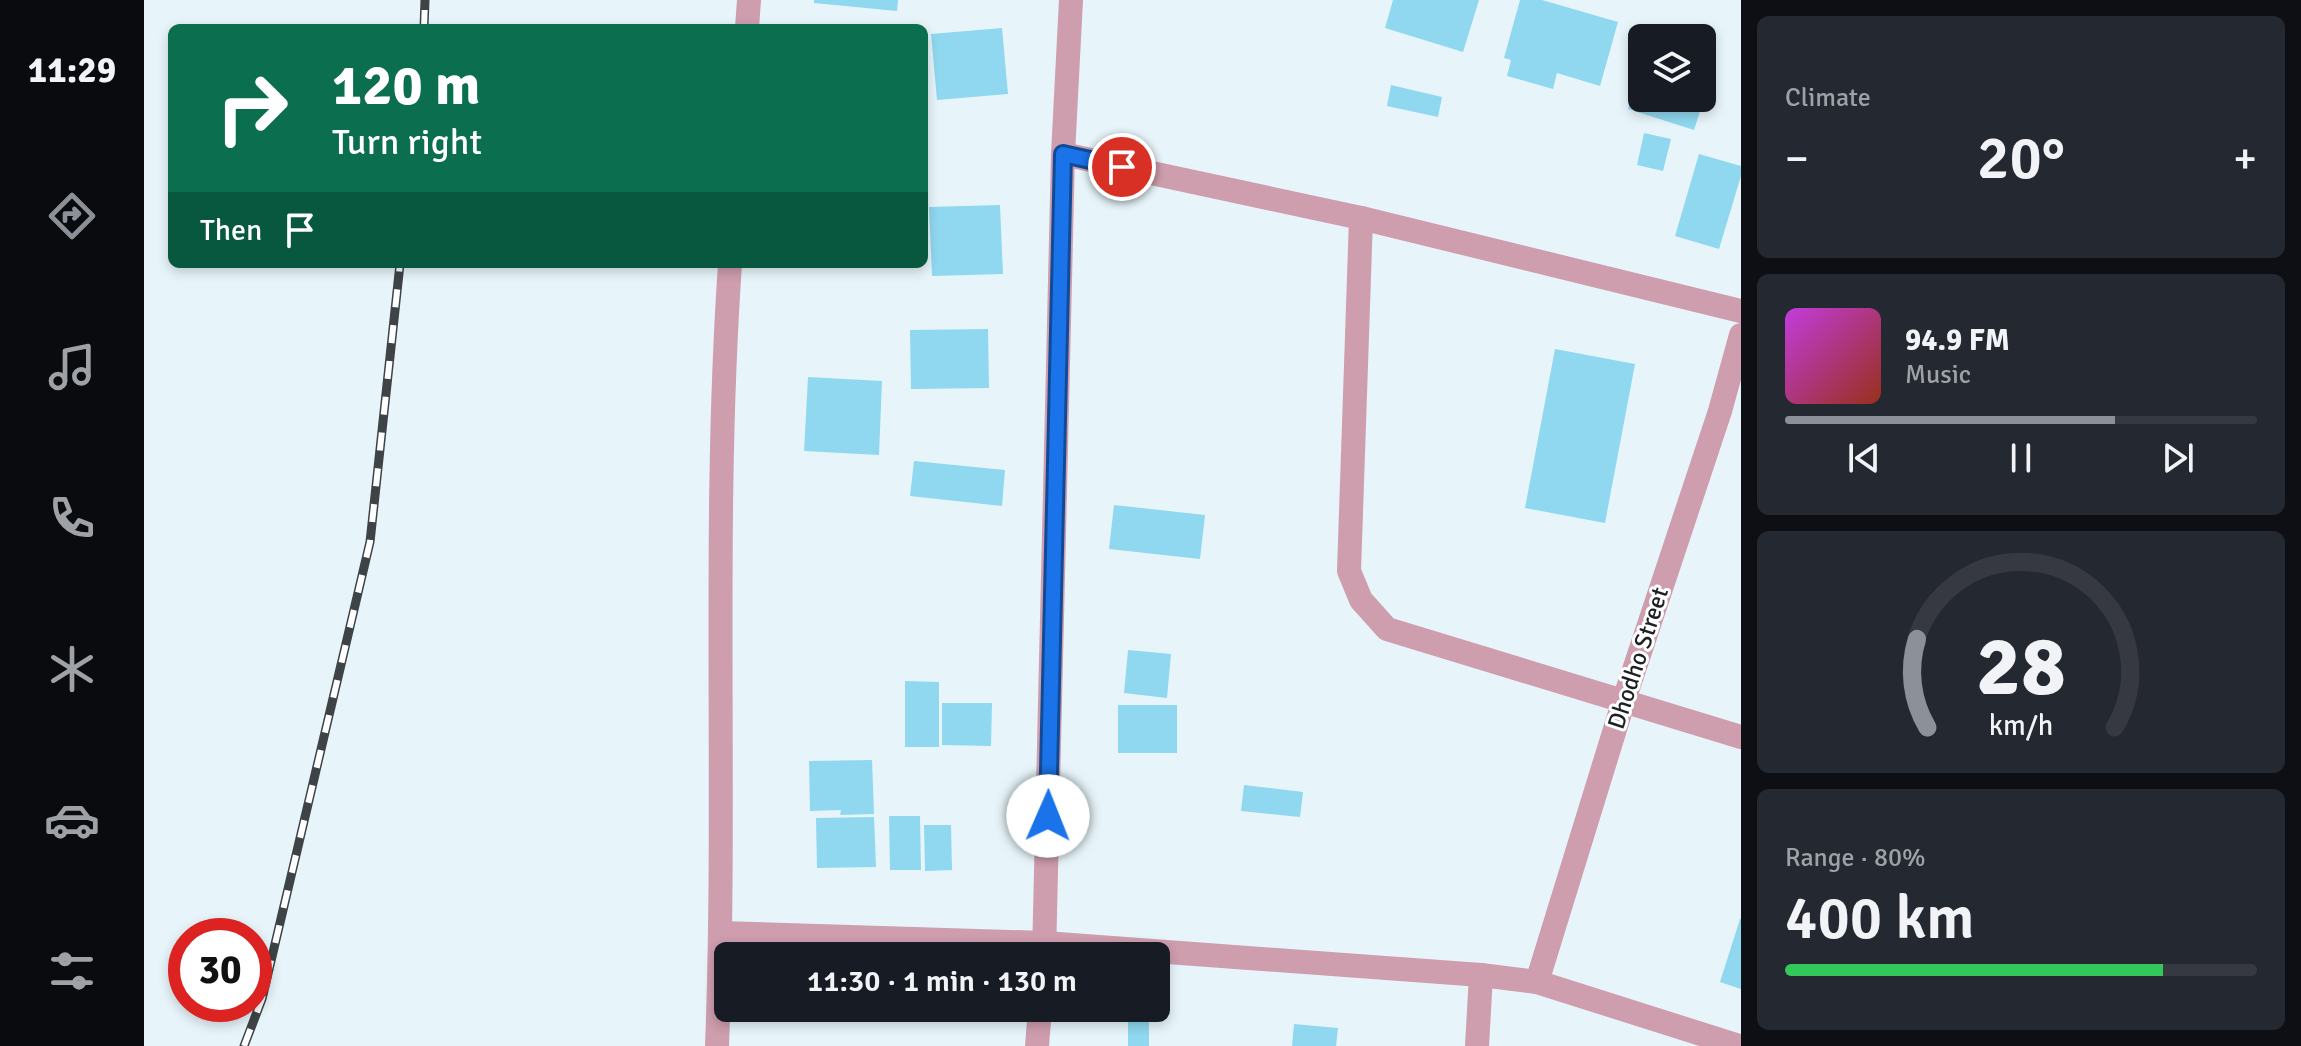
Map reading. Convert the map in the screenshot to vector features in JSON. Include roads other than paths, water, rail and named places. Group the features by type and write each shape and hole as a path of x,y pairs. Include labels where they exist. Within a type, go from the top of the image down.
{"street":[{"path":"747,24 749,0"},
{"path":"1045,942 1063,154 1071,0"},
{"path":"1063,154 1361,218 1741,311"},
{"path":"1361,218 1349,571 1361,600 1387,629 1741,737"},
{"path":"717,1046 721,933 719,647 730,268"},
{"name":"Dhodho Street","path":"1537,982 1624,700 1730,414 1741,335"},
{"path":"721,933 903,942"},
{"path":"1170,956 1481,975 1537,982 1686,1038 1739,1046"},
{"path":"1477,1046 1481,975"},
{"path":"1037,1046 1039,1022"}],"railway":[{"path":"424,24 425,0"},
{"path":"244,1046 262,999 370,542 400,268"}]}
